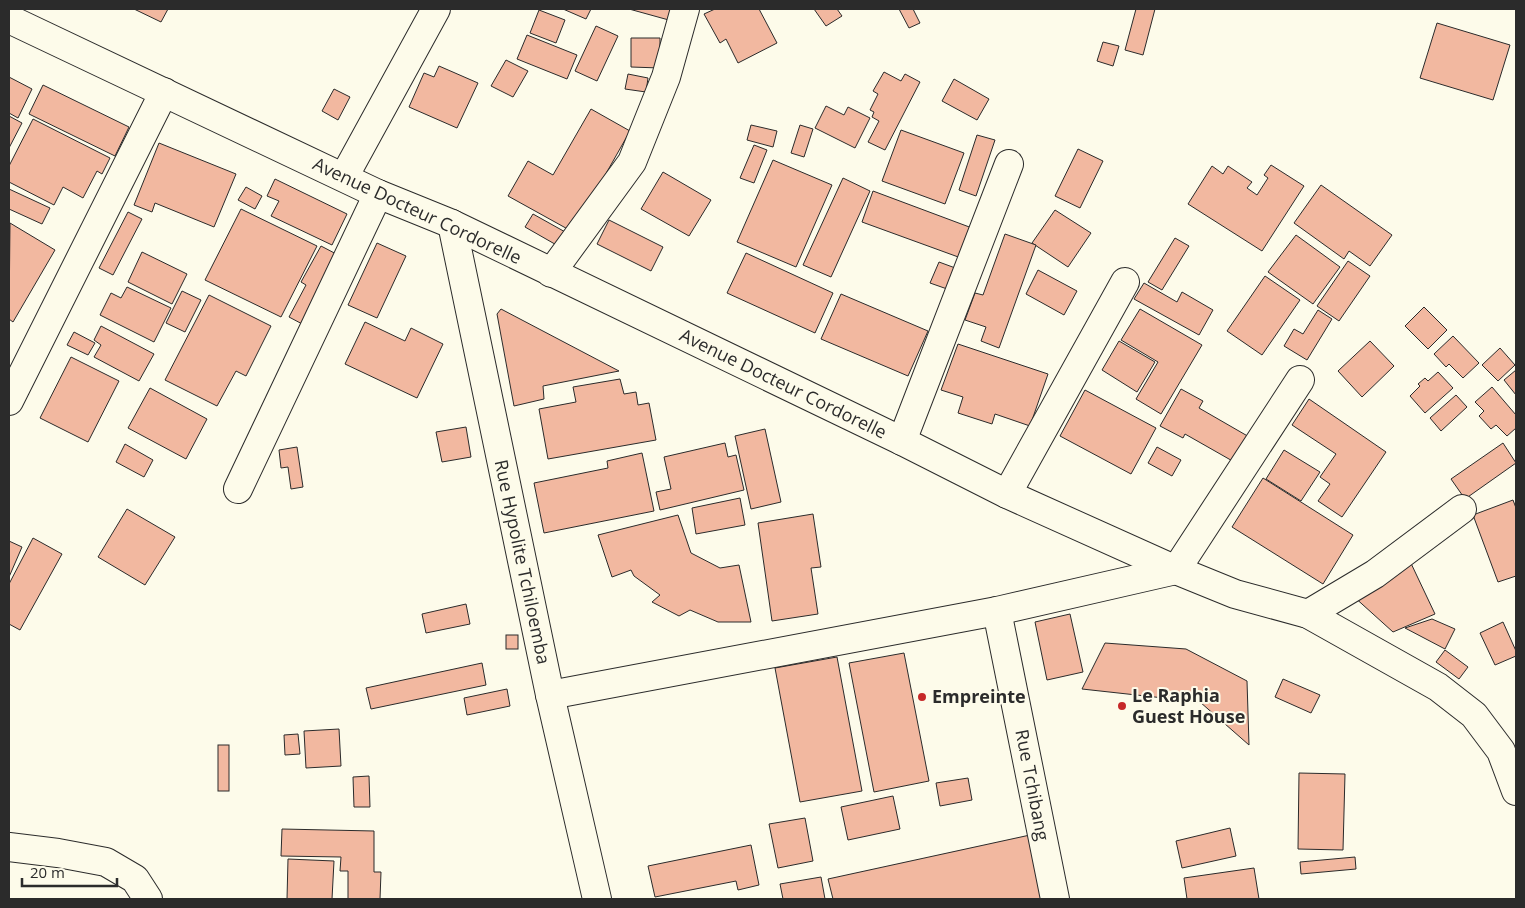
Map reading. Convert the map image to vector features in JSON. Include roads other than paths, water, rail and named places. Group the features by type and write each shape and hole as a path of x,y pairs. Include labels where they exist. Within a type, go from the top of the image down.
{"street":[{"path":"344,177 436,9"},
{"path":"551,273 632,162 666,77 685,9"},
{"name":"Avenue Docteur Cordorelle","path":"9,19 378,194 452,224 902,441 1007,494 1176,570 1235,594 1308,614 1438,687 1474,715 1501,751 1516,791"},
{"path":"9,401 164,92"},
{"path":"902,441 1009,164"},
{"path":"238,489 378,194"},
{"name":"Rue Hypolite Tchiloemba","path":"452,224 550,695 597,899"},
{"path":"1007,494 1125,282"},
{"path":"550,695 997,611 1176,570 1300,380"},
{"path":"1308,614 1375,574 1462,509"},
{"name":"Rue Tchibang","path":"997,611 1055,899"},
{"path":"9,848 58,852 106,862 142,889"}],"place":[{"name":"Empreinte","path":"922,697"},
{"name":"Le Raphia Guest House","path":"1122,706"}]}
